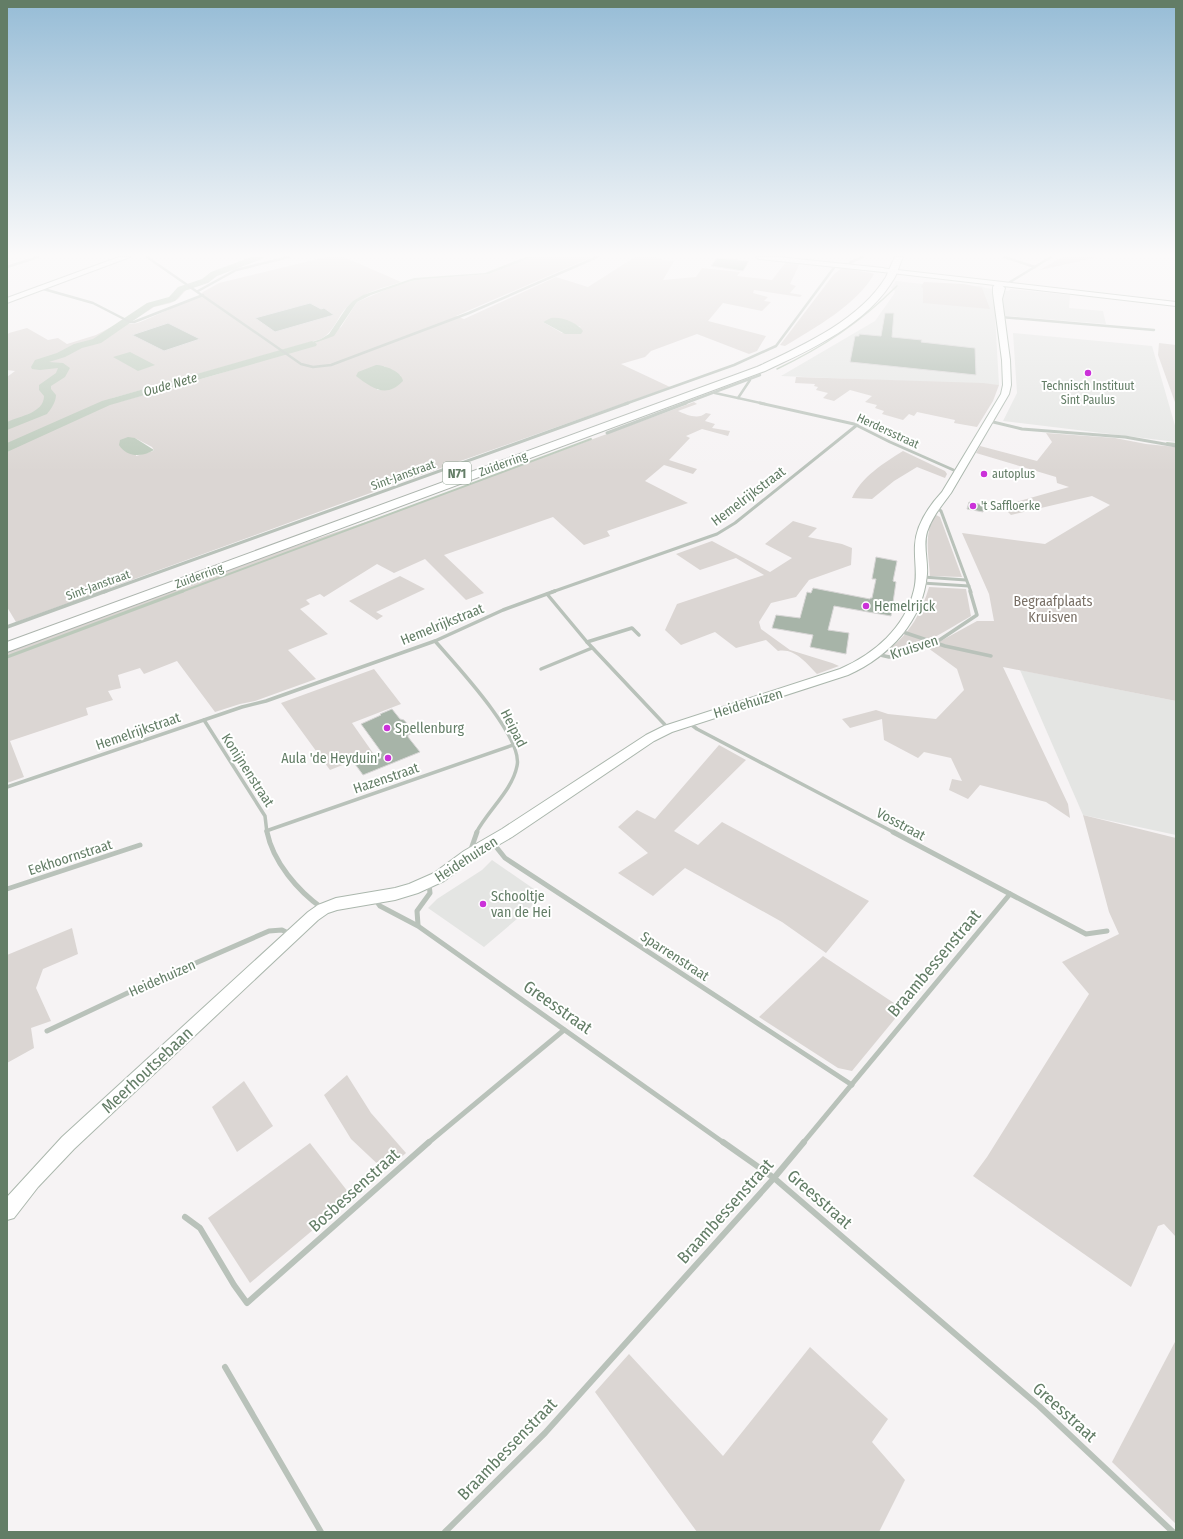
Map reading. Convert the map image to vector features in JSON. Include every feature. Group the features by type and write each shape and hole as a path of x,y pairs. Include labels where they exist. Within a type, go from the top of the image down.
{"highway":[{"name":"Zuiderring","path":"7,636 752,365 821,329"},
{"name":"Zuiderring","path":"7,647 743,376 794,353 836,329"}],"street":[{"path":"251,329 301,364 308,367 331,365 427,329"},
{"name":"Sint-Janstraat","path":"7,627 734,365 776,346 789,329"},
{"name":"Kruisven","path":"876,654 900,631 915,604 922,580 920,545 922,532 935,506 946,493 1005,394 1007,385 1002,329"},
{"path":"1140,329 1154,330"},
{"path":"607,433 760,375"},
{"path":"738,398 750,380"},
{"name":"Herdersstraat","path":"715,393 857,425 890,442 959,472"},
{"path":"989,421 1022,429 1113,436 1176,446"},
{"name":"Hemelrijkstraat","path":"7,787 242,707 266,702 435,641 503,610 717,534 735,523 857,425"},
{"name":"Kruisven","path":"876,654 889,657 934,643 978,615 941,510 935,506"},
{"path":"922,580 966,580"},
{"path":"922,580 969,586"},
{"path":"547,594 592,648 668,729"},
{"path":"587,642 632,628 639,635"},
{"path":"900,631 934,643 991,656"},
{"name":"Heipad","path":"435,641 498,716 513,745 518,764 513,778 475,834 469,855"},
{"path":"541,669 592,648"},
{"name":"Heidehuizen","path":"47,1031 136,989 269,931 282,930 293,935 313,916 323,909 336,904 401,892 429,882 439,877 491,841 507,833 633,748 668,729 844,672 862,664 876,654"},
{"name":"Konijnenstraat","path":"204,720 268,821 266,831 272,848 301,891 323,909"},
{"name":"Vosstraat","path":"687,722 711,737 1086,934 1108,931"},
{"name":"Hazenstraat","path":"266,831 513,745"},
{"name":"Sparrenstraat","path":"491,841 505,858 852,1085"},
{"name":"Eekhoornstraat","path":"7,889 140,845"},
{"path":"418,926 415,918 416,910 430,893 429,882"},
{"name":"Braambessenstraat","path":"445,1532 545,1433 774,1178 1010,894"},
{"name":"Greesstraat","path":"374,898 380,906 418,926 774,1178 1039,1406 1173,1532"},
{"name":"Meerhoutsebaan","path":"7,1211 32,1181 68,1143 293,935"},
{"name":"Bosbessenstraat","path":"185,1217 200,1228 234,1285 247,1303 438,1134 564,1030"},
{"path":"225,1367 321,1532"}],"shaded area":[{"path":"332,329 339,329 334,336 290,352 287,350 321,339 329,334"},
{"path":"556,329 582,329 583,331 581,334 565,334"},
{"path":"862,329 996,329 999,385 781,376"},
{"name":"Technisch Instituut Sint Paulus","path":"1013,333 1152,346 1176,429 1176,442 1003,421 1017,393"},
{"path":"130,352 155,365 138,371 113,357"},
{"path":"376,365 384,366 396,372 400,375 403,381 391,390 379,390 373,388 356,376 358,372"},
{"path":"128,437 135,438 154,450 140,455 126,452 119,445 120,440"},
{"path":"1020,670 1176,701 1176,835 1083,815"},
{"name":"Schooltje van de Hei","path":"492,860 544,896 484,947 428,908 437,899 482,870"}],"green space":[{"path":"28,329 48,340 58,338 67,344 96,335 108,329 332,329 321,339 113,398 7,447 7,377 15,371 7,370 7,335 9,333"},
{"path":"338,329 555,329 562,333 575,329 738,329 766,336 757,351 749,354 697,334 651,351 645,357 621,364 670,387 387,487 16,622 7,607 7,451 117,400 119,402 215,375 312,345","holes":["384,366 401,376 386,390 377,390","135,438 152,447 154,450 136,456"]},
{"path":"792,329 813,329 785,346 780,345"},
{"path":"1159,343 1176,345 1176,405 1158,355"},
{"path":"796,377 983,383 999,385 993,401 977,427 954,423 955,420 917,412 914,416 909,414 903,420 882,414 884,411 875,408 877,405 865,402 872,396 850,390 834,401 823,398 828,393 816,390 818,387 814,386 815,384 795,383"},
{"path":"694,402 697,404 678,411 696,416 706,413 711,414 705,421 715,424 712,428 730,431 728,436 702,429 686,436 690,438 669,460 697,469 693,474 664,465 645,481 688,503 607,531 610,536 584,545 553,517 444,555 484,593 466,600 425,559 394,573 377,564 324,597 320,594 306,600 310,604 300,609 328,634 288,650 316,679 255,701 215,712 177,661 144,674 140,668 118,675 121,688 108,691 113,700 86,708 88,715 10,741 24,777 7,783 7,652 277,552 375,519"},
{"name":"Begraafplaats Kruisven","path":"1046,433 1115,438 1146,444 1176,447 1176,701 1003,667 1068,804 1070,818 1046,802 980,785 968,799 949,790 952,779 962,781 951,758 924,752 918,758 884,740 882,719 850,728 842,719 876,710 888,714 936,719 964,690 957,669 928,648 977,621 994,621 989,594 962,533 1045,544 1110,505 1092,496 1011,515 1002,506 1069,487 1057,483 1056,477 976,453 980,446 1037,461 1052,442"},
{"path":"903,451 945,471 947,474 945,478 917,467 894,481 872,499 852,498 861,483 867,477"},
{"path":"936,515 940,517 962,577 930,576 928,536 929,528"},
{"path":"793,521 817,528 808,537 842,544 852,548 851,565 809,580 796,597 771,603 759,622 761,629 790,650 839,666 817,674 800,657 790,652 778,651 766,640 736,648 715,632 681,645 665,630 677,604 764,575 736,558 700,570 676,554 712,541 770,572 792,558 765,544"},
{"path":"400,576 425,589 376,612 383,616 377,620 349,601"},
{"path":"929,587 966,589 971,616 921,644 900,651 890,652 889,649 909,629 919,613"},
{"path":"374,669 401,704 352,723 373,753 330,770 281,703"},
{"path":"719,745 746,760 674,831 698,845 722,822 869,901 826,953 782,922 685,868 653,896 618,873 648,853 618,827 637,810 655,819"},
{"path":"1083,815 1176,838 1176,1237 1164,1224 1158,1226 1131,1287 973,1176 987,1157 1089,994 1062,962 1119,934 1109,912"},
{"path":"72,928 78,954 43,969 36,988 51,1021 31,1028 34,1048 7,1063 7,955"},
{"path":"823,956 903,1009 852,1071 838,1068 759,1017"},
{"path":"347,1075 371,1113 406,1153 385,1171 351,1139 324,1095"},
{"path":"244,1081 273,1126 237,1152 212,1107"},
{"path":"310,1143 352,1197 250,1283 208,1218"},
{"path":"1176,1340 1176,1524 1112,1462"},
{"path":"810,1347 888,1419 872,1442 905,1480 879,1532 697,1532 595,1392 629,1354 723,1456"}],"building":[{"path":"151,329 180,329 200,339 164,351 132,335"},
{"path":"270,329 286,329 275,332"},
{"path":"882,329 893,329 892,337 975,348 976,375 850,362 855,336 859,336 859,334 881,336"},
{"name":"'t Saffloerke","path":"969,502 984,505 983,512 967,509"},
{"name":"Hemelrijck","path":"876,557 897,561 893,581 896,582 891,616 834,606 828,630 849,633 846,654 810,647 813,635 772,628 776,615 800,618 807,592 811,593 813,588 870,599 872,598 876,579 872,579"},
{"path":"392,709 414,732 408,735 408,737 420,752 363,775 355,764 382,753 361,724"}],"waterway":[{"path":"7,426 43,412 50,400 50,395 45,390 45,385 61,375 62,370 65,368 59,365 36,367 39,362 61,355 78,346 97,341 115,329"},
{"path":"777,369 811,352 846,329"},
{"name":"Oude Nete","path":"7,448 106,403 312,344"},
{"path":"181,592 591,439"},
{"path":"1167,443 1176,444"},
{"path":"7,657 183,591"}],"place":[{"name":"Technisch Instituut Sint Paulus","path":"1088,373"},
{"name":"autoplus","path":"984,474"},
{"name":"'t Saffloerke","path":"973,506"},
{"name":"Hemelrijck","path":"866,606"},
{"name":"Spellenburg","path":"387,728"},
{"name":"Aula 'de Heyduin'","path":"388,758"},
{"name":"Schooltje van de Hei","path":"483,904"}]}
